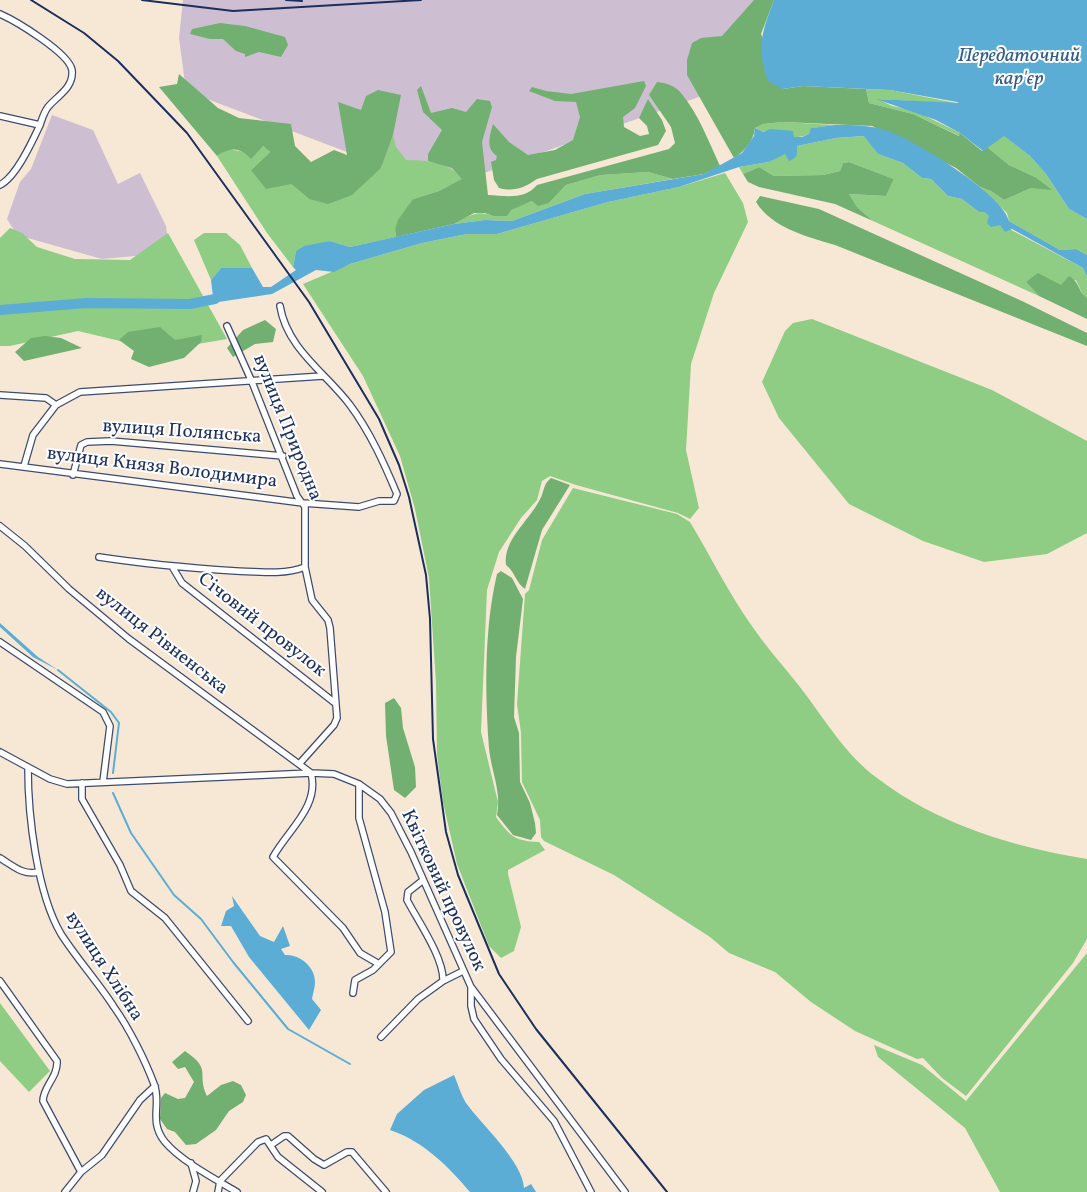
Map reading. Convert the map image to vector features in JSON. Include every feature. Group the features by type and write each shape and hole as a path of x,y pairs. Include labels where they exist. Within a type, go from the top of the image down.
{"street":[{"path":"0,14 38,35 71,67 72,75 60,97 48,107 13,173 0,185"},
{"path":"0,116 40,125"},
{"path":"280,306 283,322 291,336 323,376"},
{"name":"вулиця Природна","path":"227,326 283,456 298,496 303,503 306,533 305,567 312,600 328,620 330,628 337,718 334,725 300,763"},
{"path":"24,466 33,435 56,406 80,392 323,376"},
{"name":"вулиця Князя Володимира","path":"0,464 24,466 73,475 303,503 359,507 379,501 394,501 397,494 388,472 360,421 335,387 323,376"},
{"path":"0,395 46,398 56,406"},
{"name":"вулиця Полянська","path":"73,475 81,445 87,442 111,441 283,456"},
{"name":"вулиця Рівненська","path":"0,526 25,546 69,589 129,639 300,763 310,773"},
{"path":"99,557 173,568 285,572 305,567"},
{"name":"Січовий провулок","path":"173,568 182,583 335,703"},
{"path":"0,642 103,712 110,726 102,782"},
{"name":"Квітковий провулок","path":"0,752 58,782 82,783 310,773 334,774 359,784 380,799 391,813 411,852 422,881 470,987 624,1192"},
{"name":"вулиця Хлібна","path":"28,768 38,872 48,905 61,933 116,1009 155,1086 155,1118 165,1142 191,1163 236,1192"},
{"path":"310,773 314,786 309,804 275,854 274,860 343,928 360,953 379,964"},
{"path":"82,783 82,799 120,864 131,891 165,918 248,1021"},
{"path":"353,993 355,980 367,975 387,958 391,952 385,912 359,818 359,784"},
{"path":"0,858 24,872 30,874 38,872"},
{"path":"422,881 408,892 407,900 434,952 441,969 443,981"},
{"path":"381,1037 418,999 443,981 463,971"},
{"path":"0,981 56,1061 56,1073 43,1096 43,1101 80,1172"},
{"path":"470,987 474,1019 501,1059 554,1121 591,1192"},
{"path":"65,1192 80,1172 102,1155 140,1100 155,1086"},
{"path":"271,1145 284,1136 288,1136 314,1160 324,1165 347,1152 352,1152 386,1192"},
{"path":"218,1192 220,1181 258,1142 266,1139 278,1157 322,1192"},
{"path":"191,1163 196,1181 193,1192"}],"shaded area":[{"path":"183,0 763,0 727,87 442,188 186,91 179,38"},
{"path":"52,115 93,130 118,184 140,173 166,226 167,234 146,255 102,259 17,235 7,219 20,182 31,169"}],"green space":[{"path":"754,0 774,0 761,34 783,89 803,86 866,89 869,103 913,114 959,136 960,133 982,151 987,147 1009,165 1035,177 1052,190 1031,188 1004,200 991,191 980,187 956,168 872,126 783,122 763,124 755,128 753,137 748,145 734,158 687,75 687,60 692,43 701,38 722,36"},
{"path":"220,23 245,26 285,37 288,45 281,57 259,52 245,57 245,54 236,51 223,39 210,39 190,34 192,29"},
{"path":"179,74 218,108 239,118 291,124 295,146 311,162 334,150 347,155 338,102 361,110 366,96 378,90 401,95 393,135 381,168 352,195 328,204 309,199 291,184 266,189 251,170 270,152 263,146 251,159 239,150 226,151 217,156 159,87 177,84"},
{"path":"644,81 646,86 635,108 623,117 624,127 640,136 649,134 647,126 639,118 648,99 662,120 666,131 658,145 537,179 519,188 509,190 499,188 494,180 491,162 496,160 497,156 493,153 490,145 493,124 509,142 528,155 555,150 573,140 580,117 576,102 555,101 529,91 532,87 571,94"},
{"path":"657,82 676,88 693,109 720,166 704,174 673,179 648,172 601,175 566,185 549,203 538,206 532,201 511,210 507,216 474,213 454,224 396,237 395,229 398,220 413,199 439,191 462,179 452,168 428,161 428,154 442,130 423,112 417,90 421,86 431,113 452,108 466,112 477,99 490,101 492,107 482,142 488,195 515,196 527,193 537,185 669,149 675,143 671,127 649,95"},
{"path":"866,89 890,90 961,104 878,99 892,106 913,110 960,133 960,136 913,114 869,103"},
{"path":"783,122 835,125 812,128 809,134 796,137 775,135 755,128 763,124"},
{"path":"393,135 396,147 406,160 444,165 463,179 439,191 413,199 395,229 396,237 350,247 330,241 296,251 293,267 267,233 217,156 228,149 245,152 263,146 270,152 251,170 291,184 309,199 381,168"},
{"path":"1003,135 1030,156 1046,174 1069,209 1087,219 1087,255 1076,249 1060,250 1009,221 1007,213 980,187 991,191 1004,200 1031,188 1035,177 1009,165 987,147"},
{"path":"865,136 878,154 903,163 922,178 931,179 948,196 962,199 979,212 984,212 1000,224 1083,268 1087,277 1087,298 1083,295 1076,280 1061,285 1026,282 1039,296 873,221 857,207 849,194 886,196 894,179 849,162 843,163 840,171 823,175 774,176 759,167 743,174 739,167 769,162 797,146 836,138"},
{"path":"849,162 894,179 886,196 849,194 857,207 873,221 835,204 759,187 748,182 743,174 759,167 774,176 823,175 840,171 843,163"},
{"path":"648,172 673,179 585,194 512,221 485,220 454,224 477,213 493,216 532,201 549,203 566,185 601,175"},
{"path":"725,173 743,203 748,222 714,293 691,364 686,450 699,508 690,519 678,513 550,476 542,481 537,500 521,518 499,552 487,590 481,732 498,802 496,817 513,836 518,839 539,842 545,850 508,870 521,927 514,951 501,958 489,946 457,864 443,802 437,754 436,682 429,578 415,509 400,456 363,376 303,284 350,264 422,243 467,234 497,234 608,202 679,187"},
{"path":"760,196 819,209 1022,301 1087,333 1087,346 835,245 791,230 771,219 763,211 756,202"},
{"path":"10,228 22,233 37,247 75,259 130,260 168,233 227,339 192,345 133,344 78,331 10,346 0,346 0,238"},
{"path":"204,233 226,233 240,245 252,268 221,268 211,280 194,240"},
{"path":"1038,273 1061,285 1069,276 1073,278 1087,298 1087,319 1039,296 1026,282"},
{"path":"812,319 992,390 1087,441 1087,533 1047,554 984,562 923,541 849,504 779,418 762,382 785,331 793,323"},
{"path":"265,320 276,329 273,342 255,344 233,357 227,348 243,330"},
{"path":"160,327 175,340 202,335 201,342 184,358 149,367 131,359 134,351 119,340 128,332"},
{"path":"45,336 61,338 82,348 24,361 15,352 31,338"},
{"path":"551,478 570,485 542,530 525,589 506,565 508,547 541,498 546,483"},
{"path":"573,488 677,514 690,522 737,603 760,637 856,760 877,778 900,794 950,821 1031,848 1087,859 1087,939 1073,963 966,1096 942,1078 923,1058 917,1059 855,1031 811,1002 775,972 729,953 710,937 614,875 544,841 541,837 540,820 522,782 521,733 517,704 525,594 529,590 542,540"},
{"path":"501,571 512,578 523,599 516,657 514,717 519,733 520,782 530,803 535,823 536,833 531,840 513,835 497,815 498,798 490,757 486,683 488,638 497,574"},
{"path":"394,698 401,708 403,728 415,767 416,787 405,798 394,790 386,736 385,703"},
{"path":"1087,953 1087,1192 1000,1192 965,1128 878,1057 874,1045 922,1065 966,1101"},
{"path":"0,1003 50,1071 29,1092 0,1061"},
{"path":"185,1051 199,1063 207,1096 221,1085 233,1081 241,1085 246,1095 243,1102 229,1111 216,1130 196,1144 186,1145 175,1132 167,1129 160,1119 161,1098 165,1093 178,1099 185,1098 194,1082 185,1067 178,1069 172,1062"}],"water":[{"name":"Передаточний кар'єр","path":"774,0 1087,0 1087,219 1069,209 1046,174 1030,156 1004,136 983,151 960,133 936,120 876,99 959,103 957,102 890,90 803,86 783,89 768,81 761,48 766,21"},
{"path":"835,125 869,126 882,129 900,136 936,156 975,183 991,197 1003,210 1009,221 1060,250 1076,249 1087,255 1087,277 1083,268 1012,229 1005,232 1000,225 991,227 987,223 989,216 984,212 979,212 962,199 948,196 931,179 922,178 903,163 878,154 864,136 836,138 797,146 795,157 789,161 785,154 769,162 739,167 679,187 608,202 497,234 467,234 422,243 350,264 334,272 316,270 272,294 205,304 202,301 213,297 211,280 221,268 252,268 263,287 271,287 296,270 293,267 296,251 304,246 330,241 350,247 454,224 485,220 512,221 585,194 704,174 742,153 754,136 755,128 764,132 770,129 793,131 794,137 802,137 809,134 811,128"},
{"path":"0,623 38,657 58,670 33,657 0,627"},
{"path":"232,896 260,936 274,942 283,926 290,946 281,949 285,955 301,959 312,971 315,982 312,999 321,1010 309,1030 249,957 231,926 221,926 226,911 234,906"},
{"path":"454,1075 466,1103 501,1144 517,1167 524,1188 531,1184 536,1192 470,1192 434,1155 413,1141 390,1130 397,1114 424,1090"}],"waterway":[{"path":"0,310 86,303 190,304 215,299"},
{"path":"58,670 111,712 119,723 113,773"},
{"path":"113,793 131,833 174,895 201,919 233,962 288,1029 350,1064"}],"railway":[{"path":"31,0 84,33 118,61 187,133 309,302 379,419 399,465 409,497 426,575 430,619 433,739 446,832 458,875 499,974 536,1029 667,1192"},
{"path":"142,0 233,11 421,0"},
{"path":"286,0 302,1"}]}
